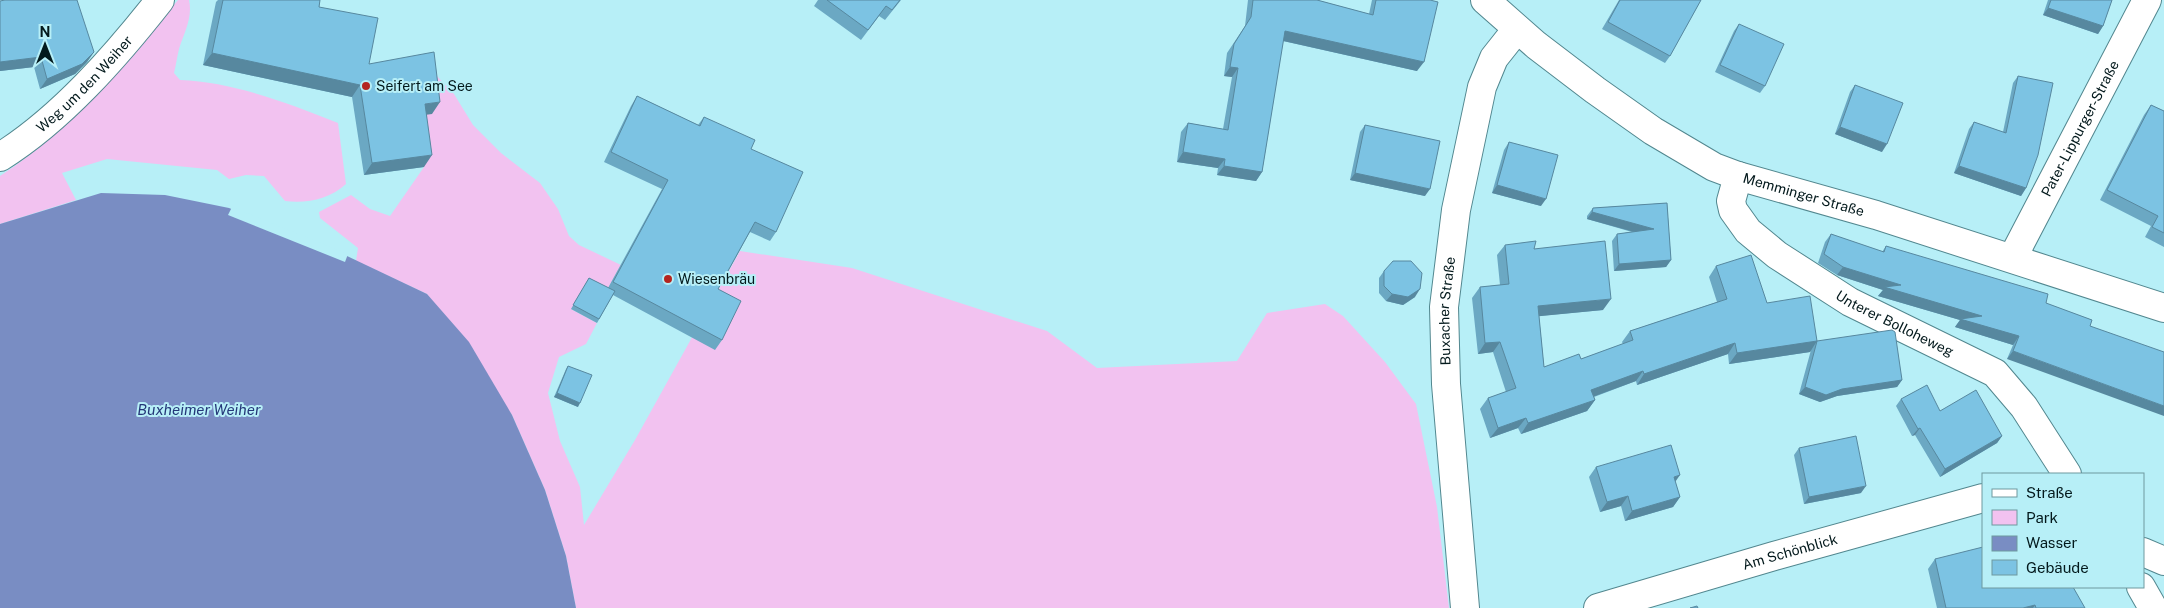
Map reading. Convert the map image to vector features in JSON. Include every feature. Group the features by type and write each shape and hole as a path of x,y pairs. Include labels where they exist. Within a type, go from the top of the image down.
{"street":[{"name":"Weg um den Weiher","path":"0,156 46,124 99,71 160,0"},
{"name":"Memminger Straße","path":"1485,0 1517,29 1595,90 1653,131 1698,159 1738,176 1876,214 2164,308"},
{"name":"Pater-Lippurger-Straße","path":"2012,257 2147,0"},
{"name":"Buxacher Straße","path":"1465,608 1446,384 1444,307 1456,210 1482,87 1494,58 1517,29"},
{"name":"Unterer Bolloheweg","path":"1738,176 1731,202 1733,210 1748,231 1777,255 1850,302 1995,373 2024,407 2066,473"},
{"name":"Am Schönblick","path":"1598,608 1784,553 1982,498"},
{"path":"2144,552 2164,561"},
{"path":"2142,588 2153,608"}],"green space":[{"path":"178,0 189,0 190,7 189,19 179,49 174,73 180,80 240,89 280,101 338,123 346,184 325,197 293,202 285,201 264,176 246,175 229,179 217,170 107,159 62,173 76,200 0,224 0,176 26,158 74,117 117,72"},
{"path":"435,74 454,94 473,125 501,153 540,183 558,209 569,236 579,245 621,265 606,292 571,309 597,323 586,344 559,357 548,393 560,441 580,487 584,525 635,440 740,251 852,268 1047,331 1097,368 1237,361 1267,313 1325,304 1343,316 1385,362 1416,404 1437,507 1449,608 576,608 566,556 545,490 512,415 427,294 356,261 358,248 320,218 319,212 351,195 370,209 390,216 424,167 417,116"}],"water":[{"name":"Buxheimer Weiher","path":"101,193 165,195 229,208 347,256 427,294 469,342 512,415 545,490 566,556 576,608 0,608 0,224"}],"pier":[{"path":"232,207 348,254 345,262 228,215"}],"building":[{"path":"77,0 94,52 82,64 47,79 41,57 0,62 0,1"},
{"name":"Seifert am See","path":"223,0 320,0 319,7 378,18 369,64 434,52 440,102 425,104 432,155 372,163 360,85 212,53"},
{"path":"827,0 900,0 892,10 886,6 868,30"},
{"path":"1253,0 1317,0 1373,15 1376,0 1430,0 1438,2 1424,62 1285,31 1262,172 1224,166 1225,159 1183,152 1188,123 1228,130 1238,68 1230,67 1234,44 1251,17"},
{"path":"1620,0 1701,0 1670,56 1608,22"},
{"path":"2051,0 2112,0 2103,26 2048,8"},
{"path":"1739,24 1784,44 1765,86 1720,65"},
{"path":"2018,76 2053,83 2038,155 2026,188 1959,166 1974,122 2006,133"},
{"path":"1855,85 1903,103 1887,144 1840,127"},
{"path":"637,96 700,126 704,117 755,140 751,149 803,172 776,232 755,222 718,289 741,301 722,340 613,282 668,180 611,152"},
{"path":"2151,105 2164,111 2164,233 2152,227 2158,216 2107,190"},
{"path":"1365,125 1440,141 1430,189 1355,173"},
{"path":"1509,142 1558,155 1546,199 1497,185"},
{"path":"1667,203 1671,260 1619,264 1617,234 1654,229 1592,212 1593,208"},
{"path":"1831,234 1884,252 1886,246 2048,294 2046,303 2092,320 2090,326 2164,352 2164,406 2013,351 2019,336 1960,319 1982,316 1884,287 1901,285 1843,267 1824,254"},
{"path":"1536,241 1534,249 1605,241 1611,299 1538,306 1544,367 1579,354 1581,359 1633,340 1630,331 1727,299 1716,266 1751,255 1767,303 1810,296 1817,341 1737,353 1735,343 1644,374 1643,371 1591,390 1595,400 1528,423 1526,418 1498,428 1488,398 1516,388 1500,342 1485,343 1480,287 1509,284 1505,245"},
{"path":"1393,261 1411,261 1422,273 1420,289 1408,297 1392,294 1384,286 1384,271"},
{"path":"589,278 615,291 599,319 573,305"},
{"path":"1892,330 1895,332 1902,380 1842,389 1826,395 1805,387 1817,341"},
{"path":"568,366 592,375 580,403 557,393"},
{"path":"1927,385 1940,411 1976,390 2002,436 1945,469 1920,428 1918,429 1901,399"},
{"path":"1856,436 1866,486 1809,497 1799,448"},
{"path":"1671,445 1680,475 1674,477 1680,497 1632,511 1628,496 1607,502 1596,467"},
{"path":"1982,547 1982,588 2074,588 2085,608 2036,608 2035,605 2023,608 1946,608 1935,559"}],"place":[{"name":"Seifert am See","path":"366,86"},
{"name":"Wiesenbräu","path":"668,279"}]}
